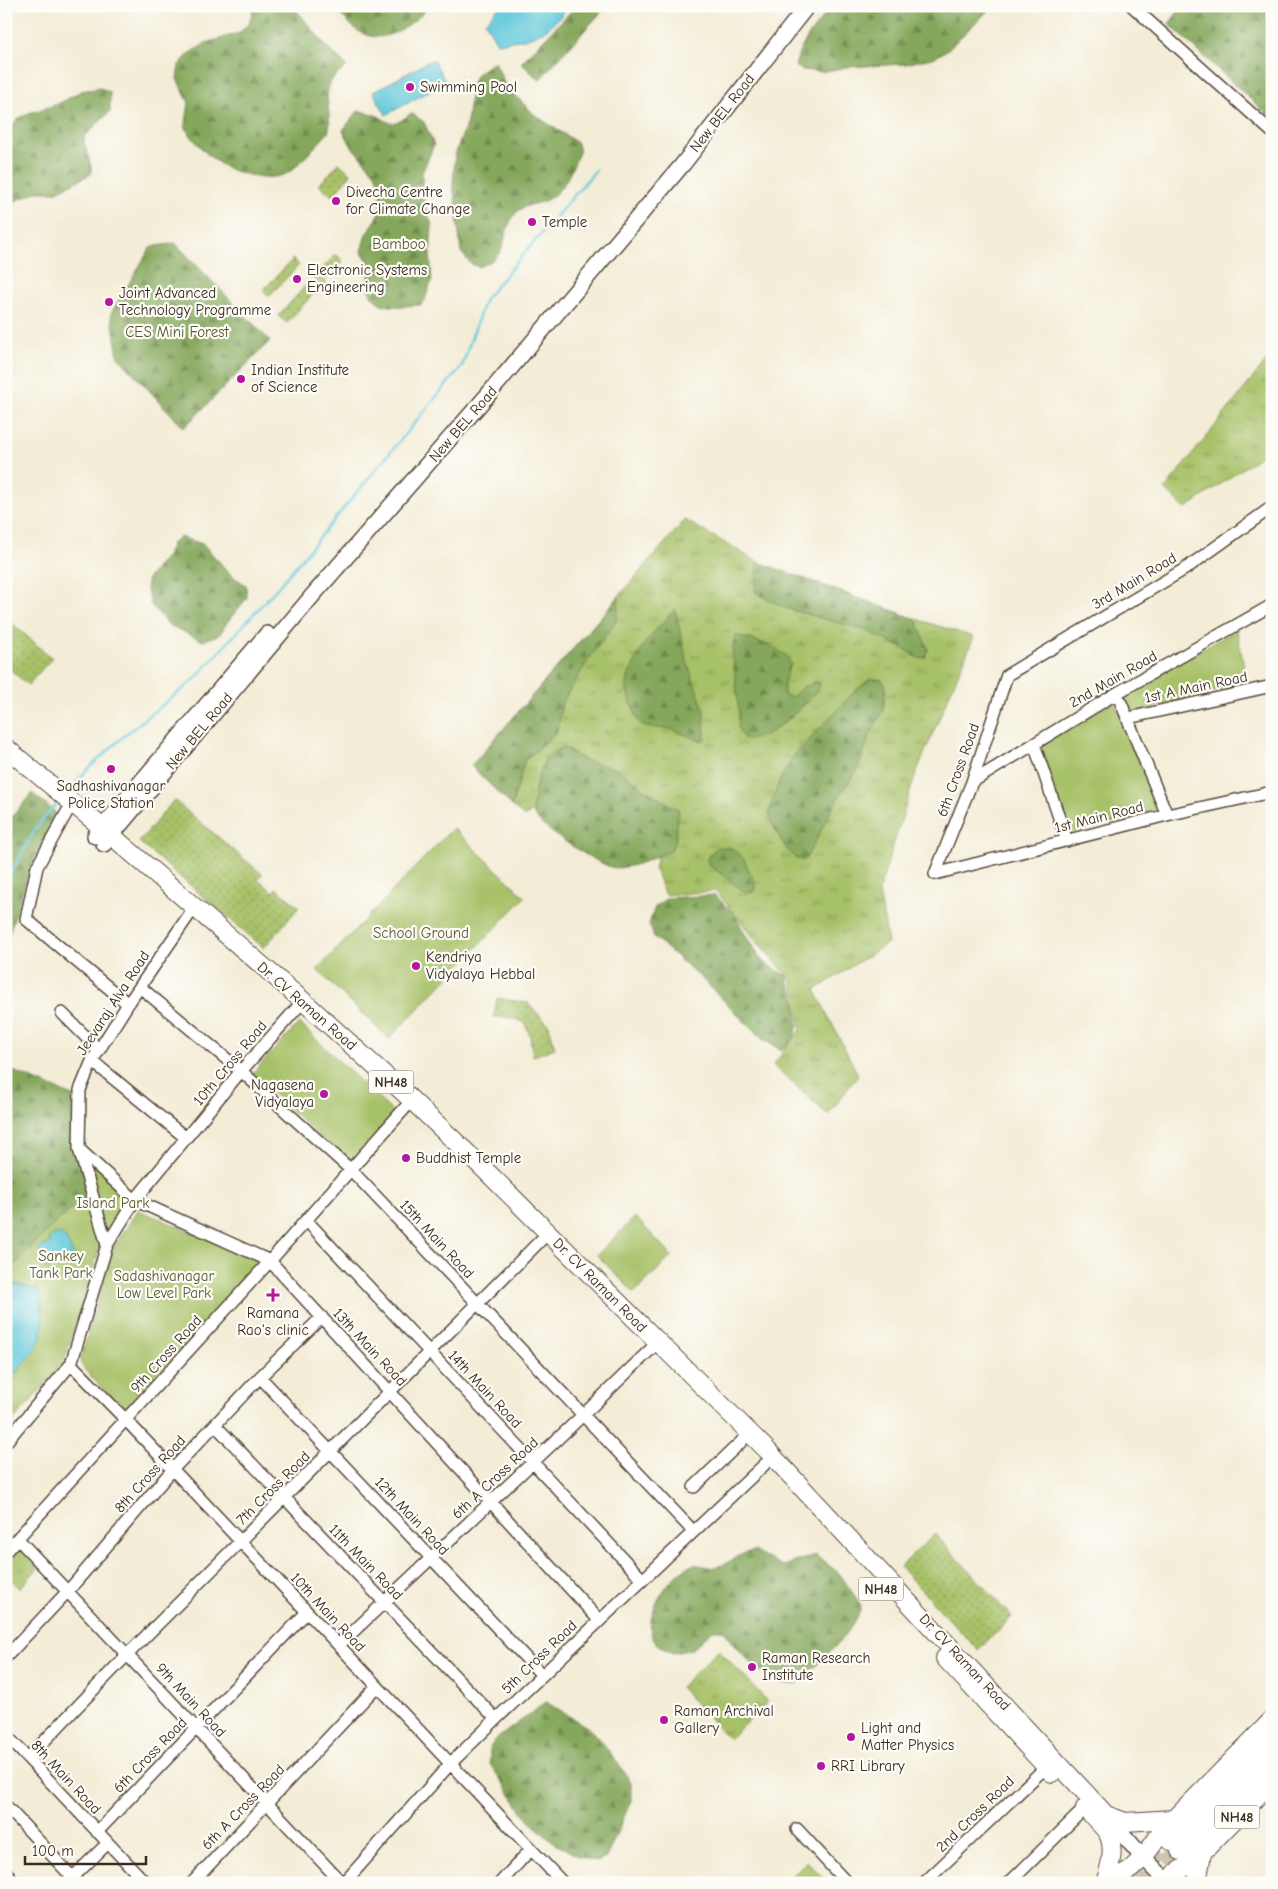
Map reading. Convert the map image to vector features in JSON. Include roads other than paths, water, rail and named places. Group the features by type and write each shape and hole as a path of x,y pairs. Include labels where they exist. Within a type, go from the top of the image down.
{"highway":[{"name":"Dr. CV Raman Road","path":"6,748 62,802"},
{"name":"Dr. CV Raman Road","path":"6,760 62,802 302,1000 401,1090 519,1203 767,1450 1106,1815"},
{"name":"Dr. CV Raman Road","path":"103,836 187,919 298,1008 405,1108 651,1349 765,1464 1107,1833"},
{"name":"NH48","path":"1174,1819 1272,1720"},
{"path":"1272,1739 1175,1846 1272,1760"},
{"name":"NH48","path":"1165,1882 1176,1872 1192,1863 1272,1781"},
{"path":"1106,1815 1125,1822 1174,1819"},
{"path":"1120,1880 1141,1861 1160,1834 1174,1819"},
{"path":"1105,1883 1110,1868 1112,1847 1107,1833"},
{"path":"1198,1883 1202,1853"}],"main road":[{"name":"New BEL Road","path":"103,836 306,588 470,401 677,158 800,6"},
{"name":"New BEL Road","path":"103,836 486,397 683,164 807,6"},
{"name":"Dr. CV Raman Road","path":"1106,1815 1141,1861"},
{"name":"Dr. CV Raman Road","path":"1107,1833 1141,1861"},
{"path":"1141,1861 1165,1882"}],"street":[{"path":"1132,6 1272,132"},
{"name":"3rd Main Road","path":"1007,674 1185,569 1272,507"},
{"name":"2nd Main Road","path":"972,782 1117,693 1272,605"},
{"name":"6th Cross Road","path":"935,874 972,782 1007,674"},
{"name":"1st A Main Road","path":"1128,718 1272,686"},
{"path":"1117,693 1167,815"},
{"path":"1034,744 1067,841"},
{"name":"1st Main Road","path":"935,874 1167,815 1272,792"},
{"path":"62,802 37,867 26,919 128,1004"},
{"name":"Jeevaraj Alva Road","path":"107,1245 79,1149 80,1090 92,1061 128,1004 187,919"},
{"name":"15th Main Road","path":"140,987 241,1071 352,1170 693,1531"},
{"name":"10th Cross Road","path":"107,1245 135,1200 241,1071 298,1008"},
{"path":"62,1013 99,1050"},
{"path":"92,1061 186,1138"},
{"name":"9th Cross Road","path":"6,1551 352,1170 405,1108"},
{"name":"13th Main Road","path":"79,1149 135,1200 270,1261 599,1620"},
{"name":"14th Main Road","path":"306,1220 642,1579"},
{"name":"7th Cross Road","path":"28,1758 127,1655 540,1240"},
{"path":"6,1442 71,1364 107,1245"},
{"name":"8th Cross Road","path":"6,1657 68,1591 173,1469 260,1377 322,1317"},
{"name":"6th A Cross Road","path":"339,1646 584,1416 651,1349"},
{"name":"10th Main Road","path":"71,1364 173,1469 563,1883"},
{"name":"12th Main Road","path":"260,1377 542,1676"},
{"name":"11th Main Road","path":"215,1425 496,1719"},
{"path":"694,1487 742,1441"},
{"name":"5th Cross Road","path":"343,1883 451,1764 496,1719 765,1464"},
{"name":"9th Main Road","path":"18,1539 343,1883"},
{"name":"6th Cross Road","path":"97,1832 307,1612"},
{"name":"6th A Cross Road","path":"192,1883 378,1686"},
{"name":"8th Main Road","path":"6,1735 146,1883"},
{"name":"2nd Cross Road","path":"924,1883 1046,1767"},
{"path":"6,1806 70,1880 108,1844"},
{"path":"1009,1883 1084,1808"},
{"path":"796,1829 847,1883"},
{"path":"500,1883 531,1849"},
{"path":"6,1872 15,1883"}],"water":[{"path":"500,6 569,6 546,30 520,40 497,43 485,22"},
{"name":"Swimming Pool","path":"433,59 446,82 386,115 373,92"},
{"path":"60,1233 65,1237 74,1256 47,1269 38,1249 51,1243 48,1239"},
{"path":"6,1276 10,1283 39,1290 43,1323 37,1348 6,1383"}],"waterway":[{"path":"69,791 86,771 126,734 194,680 279,586 462,366 485,299 596,170"},
{"path":"6,882 36,828 60,800"}],"tunnel":[{"path":"1129,1883 1171,1841"},
{"path":"1148,1883 1180,1851"}],"place":[{"name":"Swimming Pool","path":"410,87"},
{"name":"Divecha Centre for Climate Change","path":"336,201"},
{"name":"Temple","path":"532,222"},
{"name":"Electronic Systems Engineering","path":"297,279"},
{"name":"Joint Advanced Technology Programme","path":"109,302"},
{"name":"Indian Institute of Science","path":"241,379"},
{"name":"Sadhashivanagar Police Station","path":"111,769"},
{"name":"Kendriya Vidyalaya Hebbal","path":"416,966"},
{"name":"Nagasena Vidyalaya","path":"324,1094"},
{"name":"Buddhist Temple","path":"406,1158"},
{"name":"Ramana Rao's clinic","path":"273,1295"},
{"name":"Raman Research Institute","path":"752,1667"},
{"name":"Raman Archival Gallery","path":"664,1720"},
{"name":"Light and Matter Physics","path":"851,1737"},
{"name":"RRI Library","path":"821,1766"}],"park label":[{"name":"Bamboo","path":"399,244"},
{"name":"CES Mini Forest","path":"177,332"},
{"name":"School Ground","path":"421,933"},
{"name":"Island Park","path":"113,1203"},
{"name":"Sankey Tank Park","path":"61,1264"},
{"name":"Sadashivanagar Low Level Park","path":"164,1284"}]}
